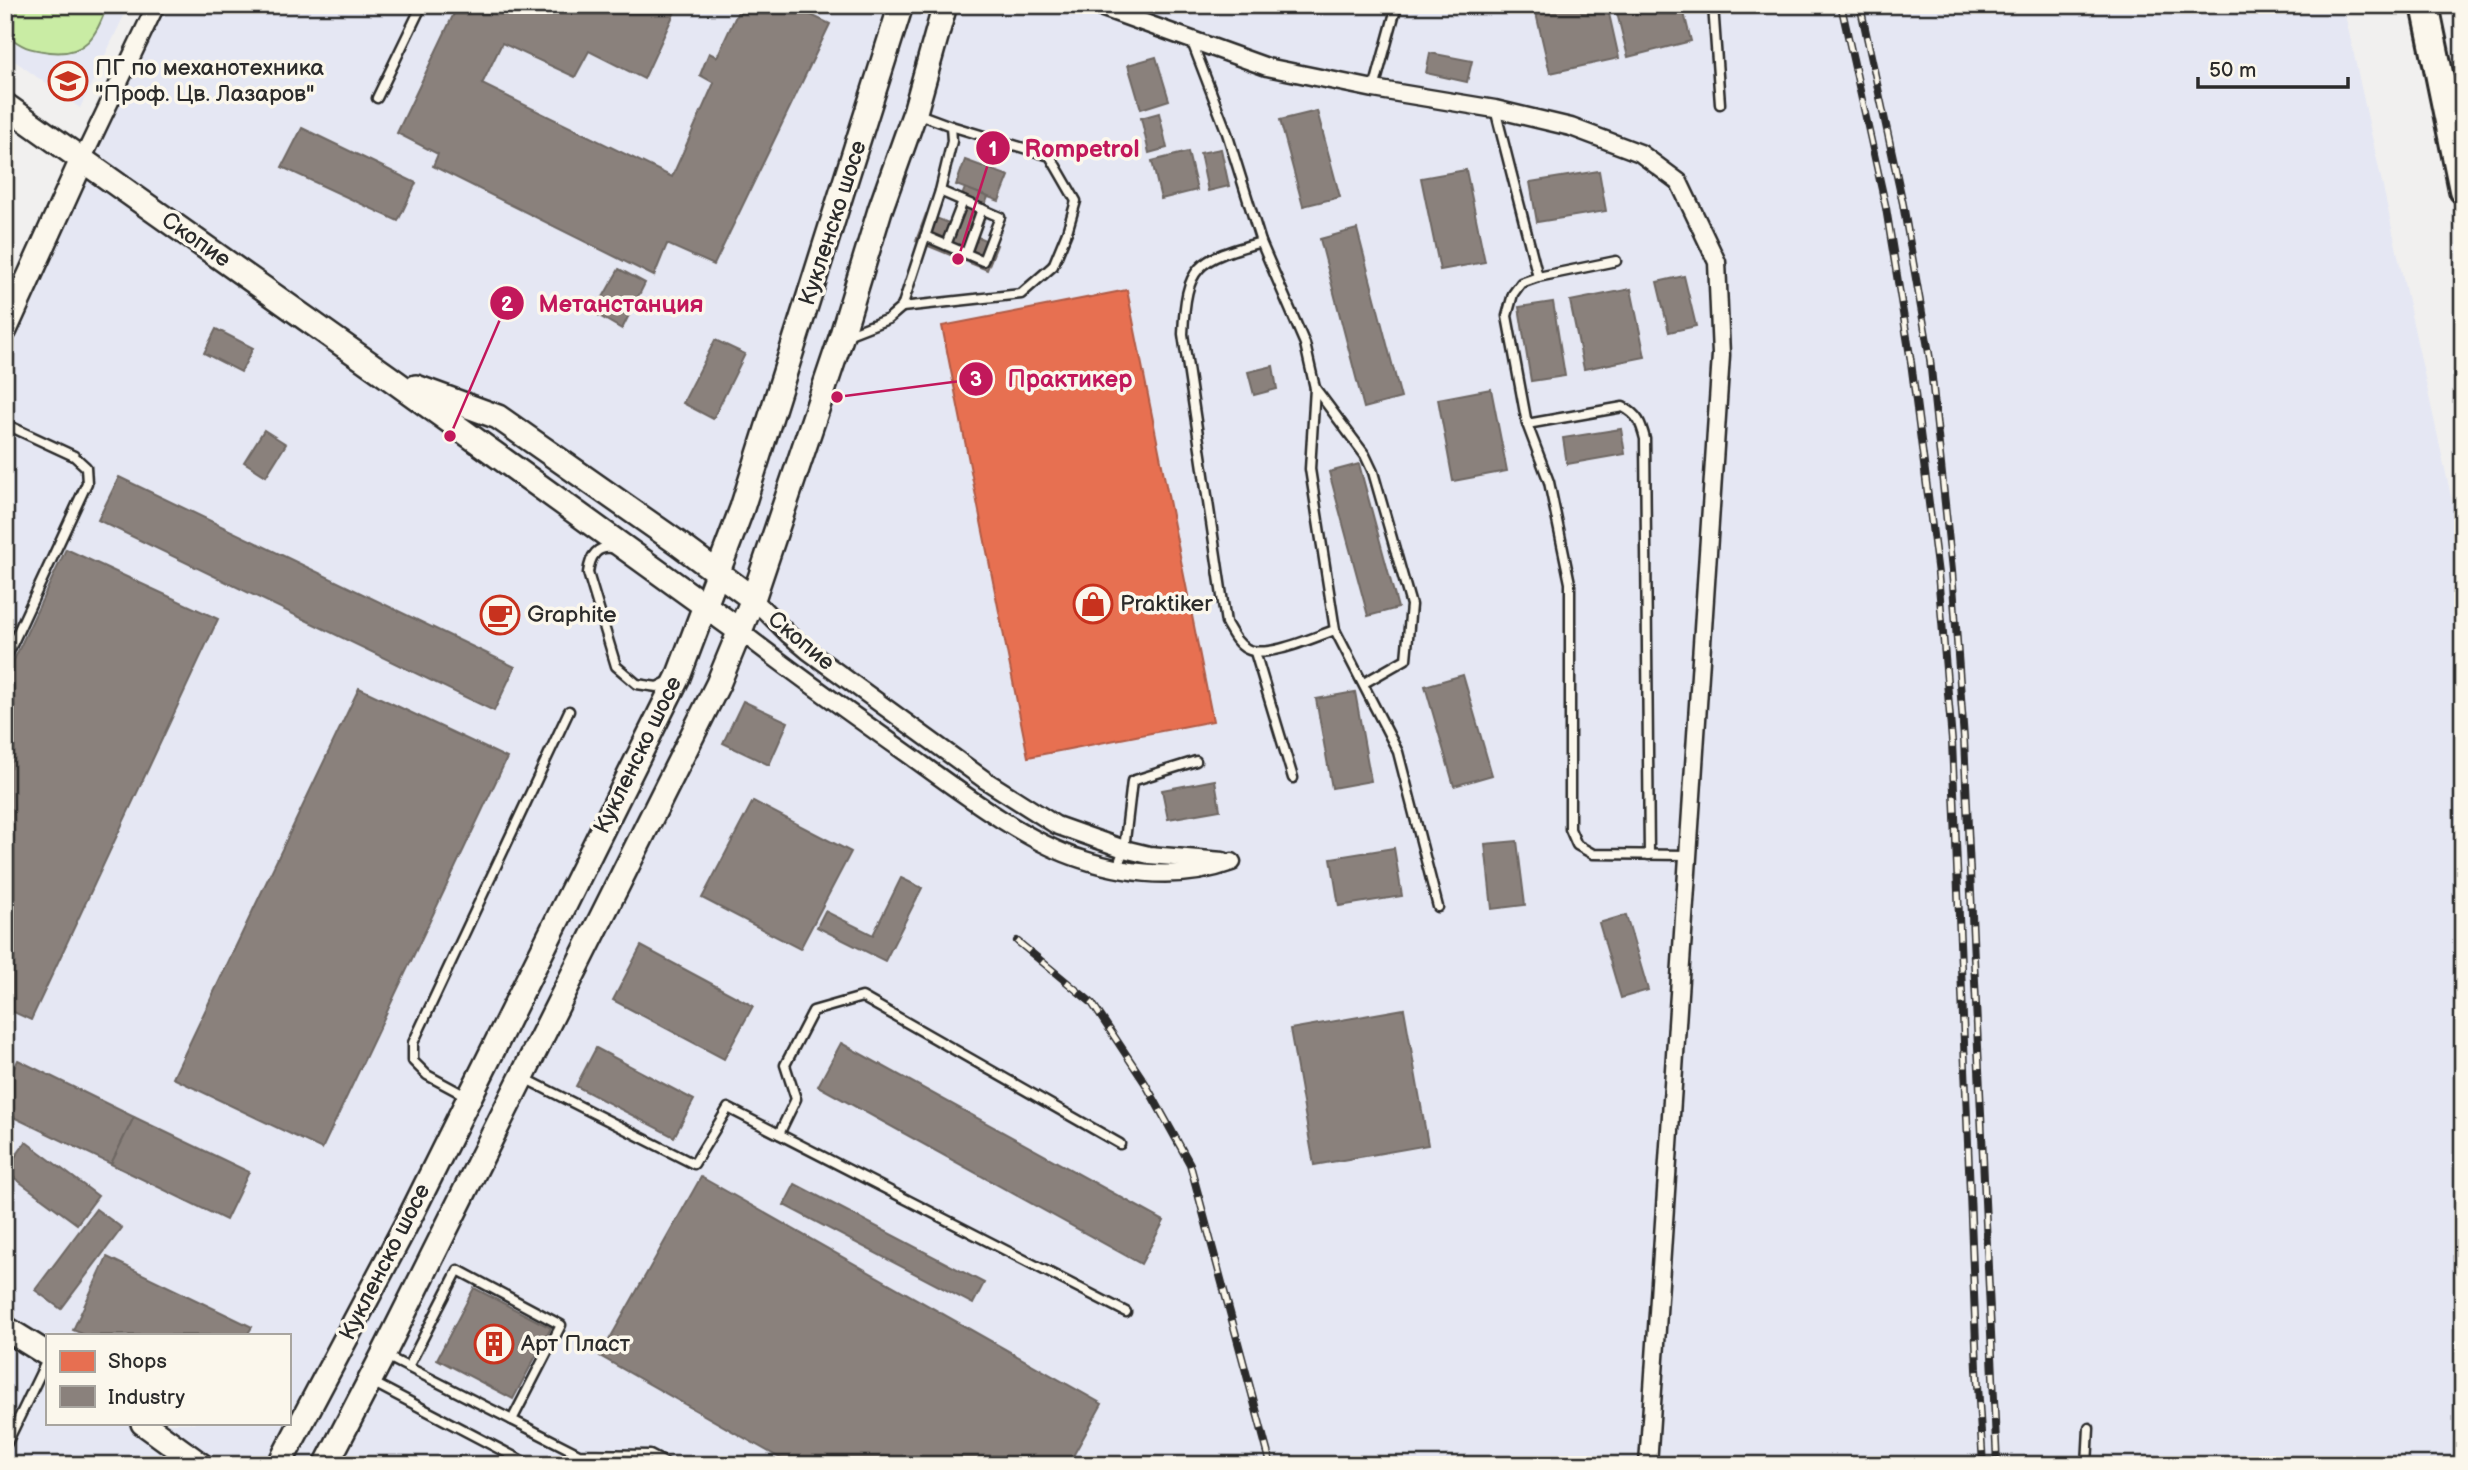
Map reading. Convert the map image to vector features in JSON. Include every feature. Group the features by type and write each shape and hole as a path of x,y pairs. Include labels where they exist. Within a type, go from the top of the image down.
{"main road":[{"name":"Кукленско шосе","path":"279,1465 410,1217 678,677 706,607 756,465 901,5"},
{"name":"Кукленско шосе","path":"326,1465 706,709 740,631 841,338 880,210 915,112 945,5"},
{"path":"2425,5 2463,190"},
{"name":"Скопие","path":"5,105 740,631"},
{"path":"5,330 82,160"},
{"name":"Скопие","path":"387,376 498,417 753,599"},
{"path":"5,1328 46,1353"},
{"path":"144,1424 201,1465"}],"street":[{"path":"82,160 156,5"},
{"path":"1095,5 1267,67 1374,89 1495,109 1571,127 1640,153 1679,182 1717,262 1721,355 1648,1465"},
{"name":"Скопие","path":"753,599 808,651 985,780 1056,825 1149,855 1232,862 1188,873 1147,873 1117,868"},
{"path":"740,631 945,781 1043,843 1079,859 1117,868"},
{"path":"945,781 961,762"}],"lane":[{"path":"377,98 422,5"},
{"path":"1374,89 1397,5"},
{"path":"1713,5 1720,104"},
{"path":"1192,42 1227,133 1261,242 1305,344 1315,388 1310,469 1335,630 1398,752 1438,906"},
{"path":"1495,109 1538,277"},
{"path":"902,307 1021,294 1053,267 1076,201 1050,156 951,126 915,112"},
{"path":"841,338 888,319 902,307 940,191 952,141 951,126"},
{"path":"925,236 983,261 1000,217 940,191"},
{"path":"946,245 963,201"},
{"path":"966,253 982,209"},
{"path":"1261,242 1215,255 1196,270 1185,298 1183,334 1226,623 1237,641 1246,649 1264,653 1335,630"},
{"path":"1616,261 1538,277 1521,284 1513,294 1507,316 1527,424 1549,482 1570,583 1570,829 1577,845 1593,853 1689,855"},
{"path":"1315,388 1365,455 1373,472 1411,605 1406,659 1364,683"},
{"path":"1527,424 1623,407 1635,414 1641,423 1645,439 1649,855"},
{"path":"5,424 74,456 86,467 87,483 5,660"},
{"path":"645,561 612,547 598,550 589,559 588,573 615,666 637,684 657,687 678,677"},
{"path":"1255,652 1293,778"},
{"path":"469,1097 427,1075 413,1061 413,1043 569,711"},
{"path":"1117,868 1124,849 1132,781 1196,761"},
{"path":"779,1134 796,1099 785,1065 813,1011 862,998 1121,1144"},
{"path":"522,1077 694,1164 728,1108 1126,1312"},
{"path":"408,1367 458,1270 561,1325 512,1420"},
{"path":"383,1355 579,1454 650,1455 669,1465"},
{"path":"5,1447 46,1362"},
{"path":"370,1381 530,1465"},
{"path":"2087,1465 2089,1428"}],"shaded area":[{"name":"ПГ по механотехника \"Проф. Цв. Лазаров\"","path":"5,5 129,5 80,108 5,54"},
{"path":"156,5 2343,5 2463,551 2463,1465 5,1465 5,317"}],"green space":[{"path":"5,5 107,5 99,26 88,42 72,51 50,52 31,49 5,34"}],"building: Shops":[{"name":"Praktiker","path":"1127,290 1213,721 1028,757 942,326"}],"building: Industry":[{"path":"458,5 678,5 644,79 589,51 575,77 502,43 482,84 672,177 714,83 700,75 709,53 717,57 741,5 790,5 830,24 714,265 667,244 654,276 433,166 438,154 397,133"},
{"path":"1534,5 1607,5 1619,58 1550,73"},
{"path":"1615,5 1682,5 1691,41 1628,57"},
{"path":"1430,53 1472,61 1467,82 1426,73"},
{"path":"1156,57 1169,100 1141,109 1128,65"},
{"path":"1317,111 1340,197 1303,206 1280,120"},
{"path":"1159,113 1167,148 1149,153 1141,118"},
{"path":"302,128 416,183 398,221 282,167"},
{"path":"1221,149 1229,186 1208,191 1200,153"},
{"path":"1188,152 1197,190 1161,199 1152,161"},
{"path":"965,160 1009,176 999,201 956,185"},
{"path":"1466,170 1485,262 1440,270 1421,178"},
{"path":"1599,171 1606,211 1537,222 1530,182"},
{"path":"965,188 988,197 973,235 997,245 987,270 916,241 926,214 951,224"},
{"path":"1357,229 1401,398 1364,408 1320,239"},
{"path":"619,269 645,283 622,329 594,313"},
{"path":"1684,276 1696,326 1669,332 1657,282"},
{"path":"1631,289 1645,357 1584,369 1570,301"},
{"path":"1553,302 1565,376 1531,381 1519,307"},
{"path":"216,329 253,348 241,372 204,353"},
{"path":"715,340 745,354 713,419 683,403"},
{"path":"1273,366 1277,389 1254,395 1248,372"},
{"path":"1491,389 1507,471 1453,481 1438,399"},
{"path":"1621,429 1625,454 1567,464 1563,438"},
{"path":"264,430 286,444 266,476 244,462"},
{"path":"1359,464 1398,608 1368,616 1329,472"},
{"path":"119,477 515,667 494,711 98,520"},
{"path":"66,549 218,619 31,1020 5,1008 5,679"},
{"path":"1463,675 1492,775 1454,786 1425,686"},
{"path":"359,688 507,758 322,1149 173,1078"},
{"path":"1355,692 1371,781 1332,788 1316,699"},
{"path":"743,701 788,722 769,765 723,743"},
{"path":"1215,780 1220,810 1168,819 1162,790"},
{"path":"753,801 851,852 800,949 702,898"},
{"path":"1517,841 1525,905 1492,909 1485,844"},
{"path":"1394,848 1402,896 1339,906 1331,858"},
{"path":"901,878 922,888 885,961 817,927 825,911 873,935"},
{"path":"1626,915 1648,990 1621,998 1599,923"},
{"path":"641,946 753,1006 724,1059 613,1000"},
{"path":"1404,1009 1428,1145 1314,1165 1290,1029"},
{"path":"841,1043 1164,1221 1141,1264 818,1086"},
{"path":"596,1048 694,1100 674,1137 576,1086"},
{"path":"18,1060 134,1117 111,1164 5,1113 5,1087"},
{"path":"134,1117 249,1172 226,1220 111,1164"},
{"path":"26,1142 98,1196 77,1224 5,1171"},
{"path":"701,1177 1102,1404 1068,1465 792,1465 600,1356"},
{"path":"795,1184 984,1283 973,1304 784,1205"},
{"path":"96,1209 122,1228 61,1309 35,1290"},
{"path":"107,1257 252,1327 248,1334 83,1334 73,1330"},
{"name":"Арт Пласт","path":"474,1288 551,1328 513,1399 437,1359"}],"railway":[{"path":"1841,5 1886,208 1911,362 1938,574 1952,741 1983,1465"},
{"path":"1860,5 1903,204 1930,359 1952,571 1964,739 1997,1465"},
{"path":"1017,941 1092,1003 1145,1083 1190,1164 1271,1465"}],"place":[{"name":"ПГ по механотехника \"Проф. Цв. Лазаров\"","path":"68,81"},
{"name":"Rompetrol","path":"958,259"},
{"name":"Практикер","path":"837,397"},
{"name":"Метанстанция","path":"450,436"},
{"name":"Praktiker","path":"1093,604"},
{"name":"Graphite","path":"500,615"},
{"name":"Арт Пласт","path":"494,1344"}]}
